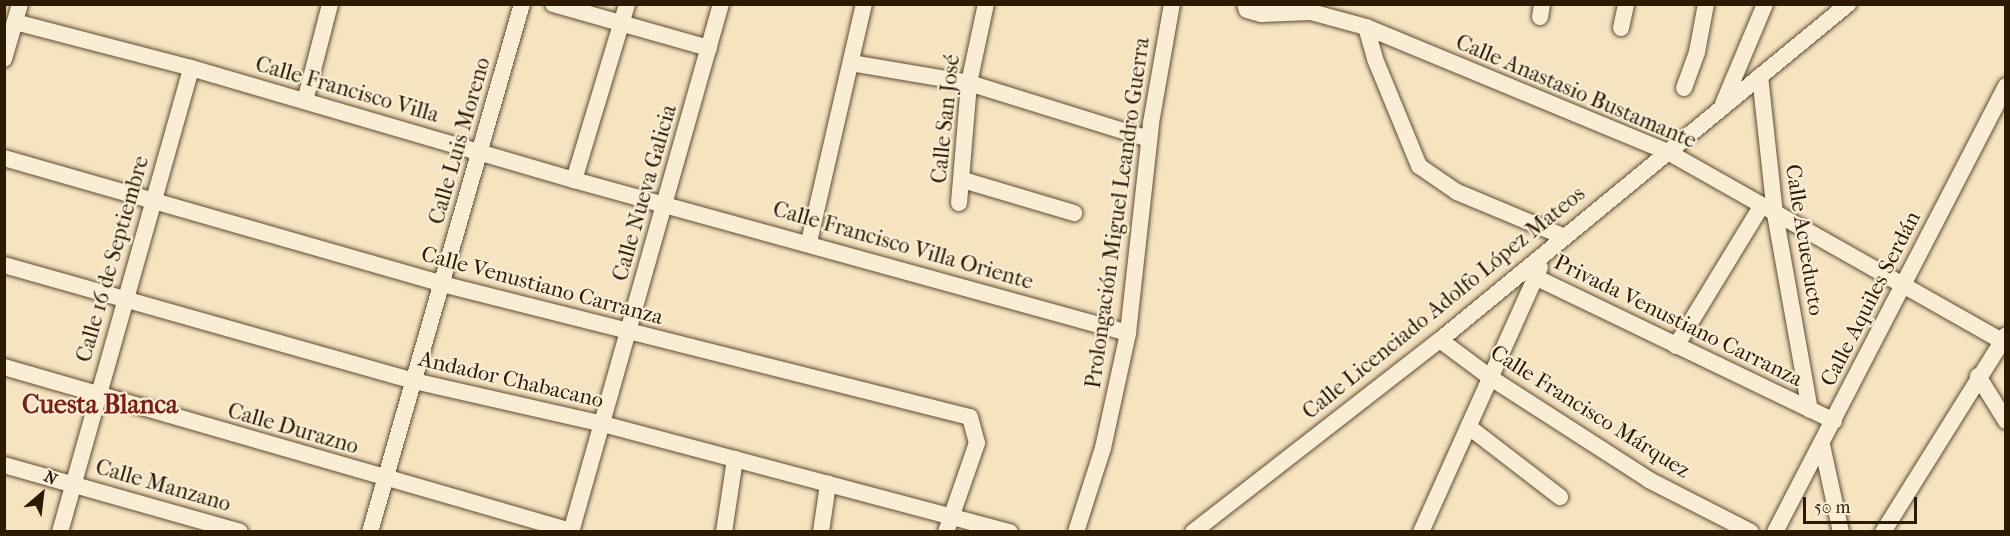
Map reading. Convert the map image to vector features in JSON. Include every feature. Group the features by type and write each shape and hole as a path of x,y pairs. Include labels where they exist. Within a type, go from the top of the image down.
{"street":[{"path":"4,59 20,4"},
{"path":"305,101 330,4"},
{"name":"Calle Luis Moreno","path":"370,531 522,4"},
{"path":"553,4 621,26 709,48"},
{"path":"574,180 627,4"},
{"name":"Calle Nueva Galicia","path":"571,531 721,4"},
{"path":"809,242 864,4"},
{"name":"Calle San José","path":"959,203 963,180 969,83 986,4"},
{"name":"Prolongación Miguel Leandro Guerra","path":"1076,531 1102,448 1128,333 1149,139 1172,4"},
{"name":"Calle Anastasio Bustamante","path":"1245,4 1247,10 1261,14 1311,12 1366,27 1666,152 1903,286 2003,337"},
{"path":"1622,28 1626,4"},
{"path":"1684,88 1697,52 1706,4"},
{"path":"1722,108 1765,4"},
{"name":"Calle Licenciado Adolfo López Mateos","path":"1193,531 1440,340 1546,253 1562,236 1848,4"},
{"name":"Calle Francisco Villa","path":"15,22 191,68 574,180 666,203"},
{"path":"1366,27 1375,59 1419,166 1457,192 1562,236"},
{"path":"851,63 969,83 1149,139"},
{"name":"Calle 16 de Septiembre","path":"60,531 191,68"},
{"name":"Calle Acueducto","path":"1760,76 1768,211 1810,410"},
{"name":"Calle Aquiles Serdán","path":"1775,531 2006,86"},
{"name":"Calle Venustiano Carranza","path":"4,158 153,198 442,284 629,333 970,417 977,443 951,515"},
{"path":"963,180 1074,213"},
{"name":"Calle Francisco Villa Oriente","path":"666,203 1128,333"},
{"path":"1676,346 1768,211"},
{"path":"1421,531 1546,253"},
{"name":"Andador Chabacano","path":"4,265 124,301 414,381 603,424 1010,531"},
{"name":"Privada Venustiano Carranza","path":"1535,277 1834,421"},
{"path":"1883,531 2003,337"},
{"name":"Calle Francisco Márquez","path":"1440,340 1491,378 1649,480 1751,531"},
{"name":"Calle Durazno","path":"4,367 571,531"},
{"path":"1978,376 2006,421"},
{"path":"1469,427 1560,497"},
{"path":"1822,444 1841,531"},
{"path":"724,531 735,459"},
{"name":"Calle Manzano","path":"4,465 240,531"},
{"path":"821,531 828,484"},
{"path":"946,531 951,515"}],"district":[{"name":"Cuesta Blanca","path":"100,405"}]}
